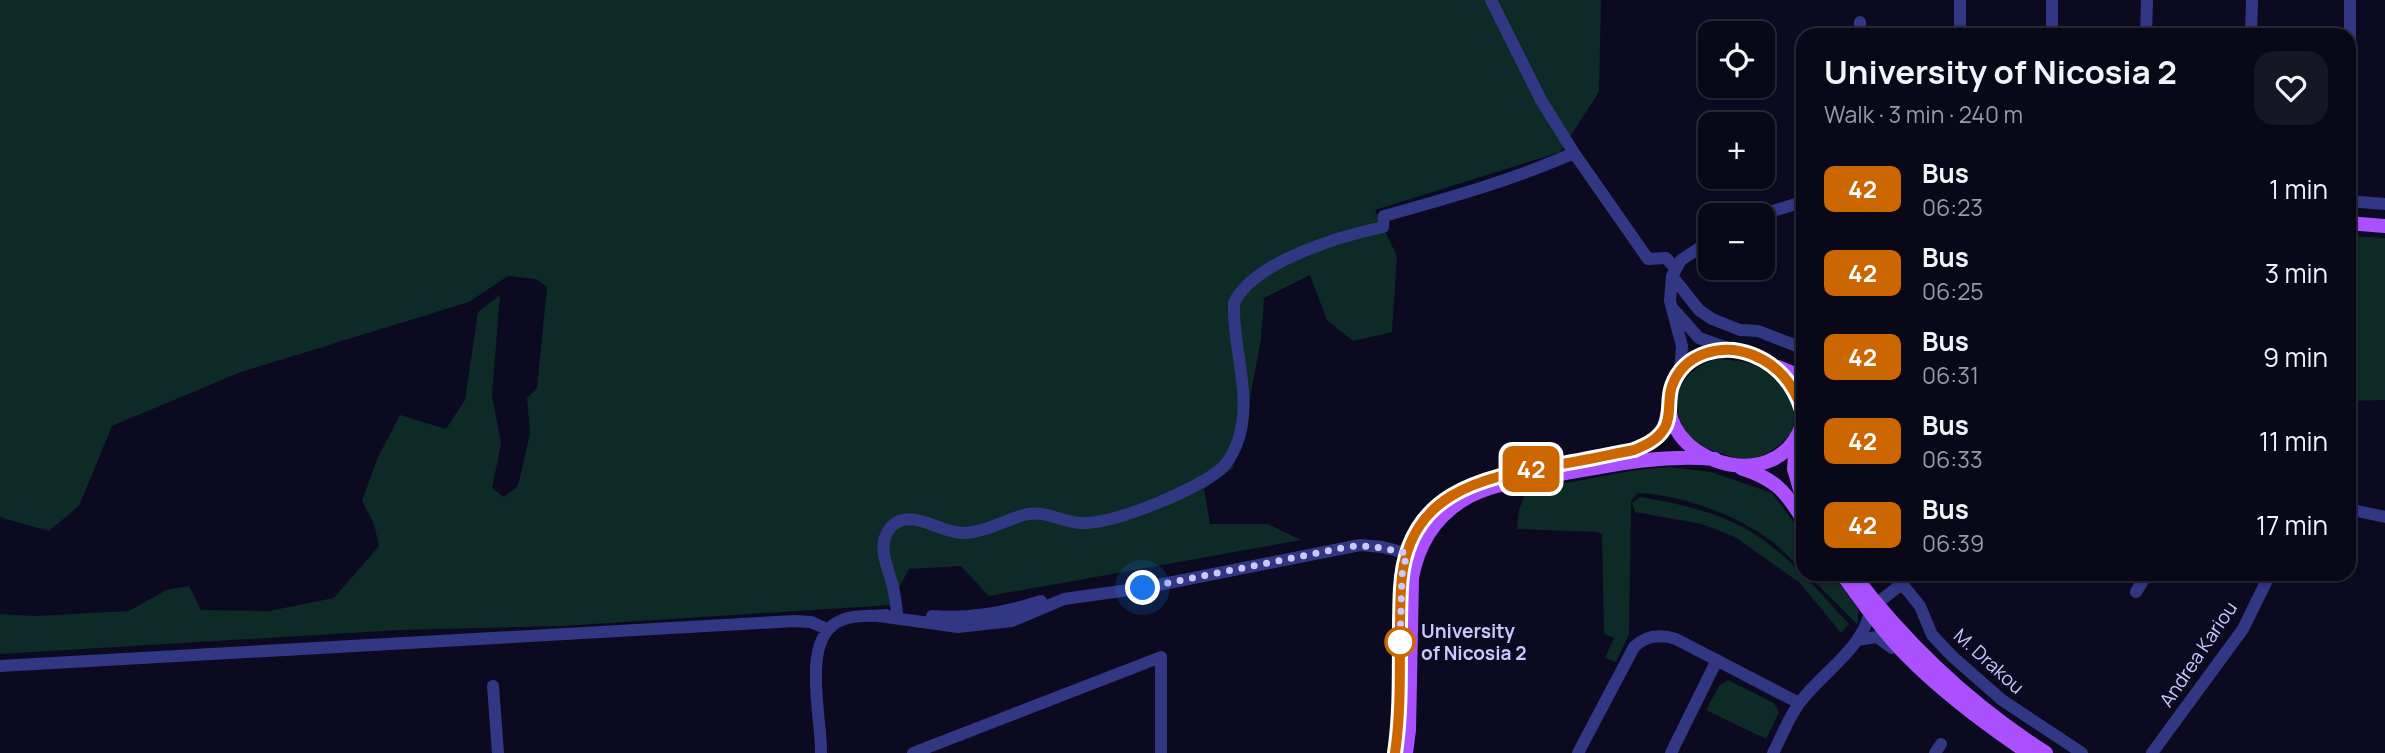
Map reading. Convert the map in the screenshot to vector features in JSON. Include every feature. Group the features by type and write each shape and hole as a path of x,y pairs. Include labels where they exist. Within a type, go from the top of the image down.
{"main road":[{"path":"2356,224 2385,226"},
{"path":"1395,753 1399,711 1401,591 1427,518 1438,506 1460,490 1500,475 1645,446 1666,426 1672,387 1679,373 1692,360 1708,352 1734,350 1747,353 1796,374"},
{"path":"1767,362 1789,382 1796,397"},
{"path":"1669,402 1679,434 1695,450 1765,476 1779,485 1796,509"},
{"path":"1734,465 1749,466 1772,461 1796,442"},
{"path":"1796,442 1796,481"},
{"path":"1406,753 1412,555 1435,525 1460,502 1481,491 1633,460 1671,457 1715,459"},
{"path":"1848,581 1872,608 1927,660 2040,753"},
{"path":"1857,581 1872,608 1905,654 1975,714 2040,753"}],"street":[{"path":"1490,0 1541,100 1574,153 1648,259 1666,258 1688,298 1712,319 1740,330 1758,331 1796,346"},
{"path":"1959,28 1960,0"},
{"path":"2052,28 2053,0"},
{"path":"2146,28 2147,0"},
{"path":"2251,28 2252,0"},
{"path":"2350,0 2350,28"},
{"path":"897,613 884,558 883,542 890,528 902,521 916,518 944,530 962,533 1039,513 1079,523 1108,519 1174,496 1206,480 1224,466 1237,444 1242,421 1242,388 1234,303 1239,293 1255,277 1321,244 1382,227 1384,216 1463,194 1535,170 1574,153"},
{"path":"2356,202 2385,204"},
{"path":"1775,210 1796,204"},
{"path":"1679,373 1682,346 1670,301 1673,272 1681,260 1698,249"},
{"path":"1672,308 1699,338 1734,350"},
{"path":"2356,511 2385,517"},
{"path":"821,753 816,658 819,643 827,629 848,618 897,613 943,617 1013,610 1053,598 1064,599 1157,585 1360,545 1375,545 1412,555"},
{"path":"1773,753 1799,703 1857,640 1867,625 1872,608 1897,581"},
{"name":"M. Drakou","path":"1901,581 1920,606 1932,635 1953,657 2002,700 2082,753"},
{"path":"2136,592 2143,581"},
{"name":"Andrea Kariou","path":"2152,753 2242,629 2266,581"},
{"path":"879,616 958,627 1012,621 1064,599"},
{"path":"0,666 795,621 811,622 827,629"},
{"path":"1578,753 1634,647 1649,637 1667,636 1799,703"},
{"path":"1857,640 1877,637 1905,654"},
{"path":"913,753 1161,657 1161,753"},
{"path":"1671,753 1717,660"},
{"path":"493,685 498,753"}],"green space":[{"path":"0,0 1601,0 1599,92 1560,152 1375,210 1397,256 1392,332 1353,341 1327,320 1310,275 1264,298 1261,339 1233,468 1204,489 1210,524 1268,524 1301,540 989,596 961,566 909,569 890,605 563,626 399,630 0,654 0,614 35,616 129,611 166,590 189,586 201,610 269,611 334,598 379,546 374,524 362,501 378,457 400,415 446,429 465,400 478,312 500,295 492,395 501,444 492,488 504,497 518,486 530,434 527,398 537,388 547,287 536,279 508,276 469,302 241,372 112,426 79,506 49,531 2,518"},
{"path":"2356,236 2385,238 2385,400 2356,401"},
{"path":"1718,359 1747,363 1768,370 1778,377 1792,401 1795,418 1791,433 1778,446 1763,455 1752,459 1729,456 1700,446 1684,429 1677,404 1684,381 1704,364"},
{"path":"1668,467 1711,472 1772,493 1796,525 1796,564 1770,540 1724,514 1671,497 1637,493 1631,502 1629,634 1616,662 1605,658 1614,638 1604,634 1602,534 1517,529 1519,510 1525,494 1539,488 1636,470"},
{"path":"1640,497 1685,506 1743,527 1769,544 1794,566 1796,580 1735,537 1702,524 1635,512 1632,503"},
{"path":"1797,581 1808,581 1849,624 1841,633"},
{"path":"1814,581 1838,581 1858,609 1858,625"},
{"path":"1728,680 1774,703 1779,712 1766,739 1706,710 1719,686"}],"bus line":[{"name":"42","path":"1395,753 1399,711 1402,575 1414,536 1438,506 1467,486 1484,479 1645,446 1666,426 1675,380 1692,360 1708,352 1725,349 1757,356 1775,368 1796,393"}],"place":[{"name":"University of Nicosia 2","path":"1400,642"}],"route":[{"path":"1143,588 1347,547 1375,545 1407,553 1402,575 1400,642"}]}
